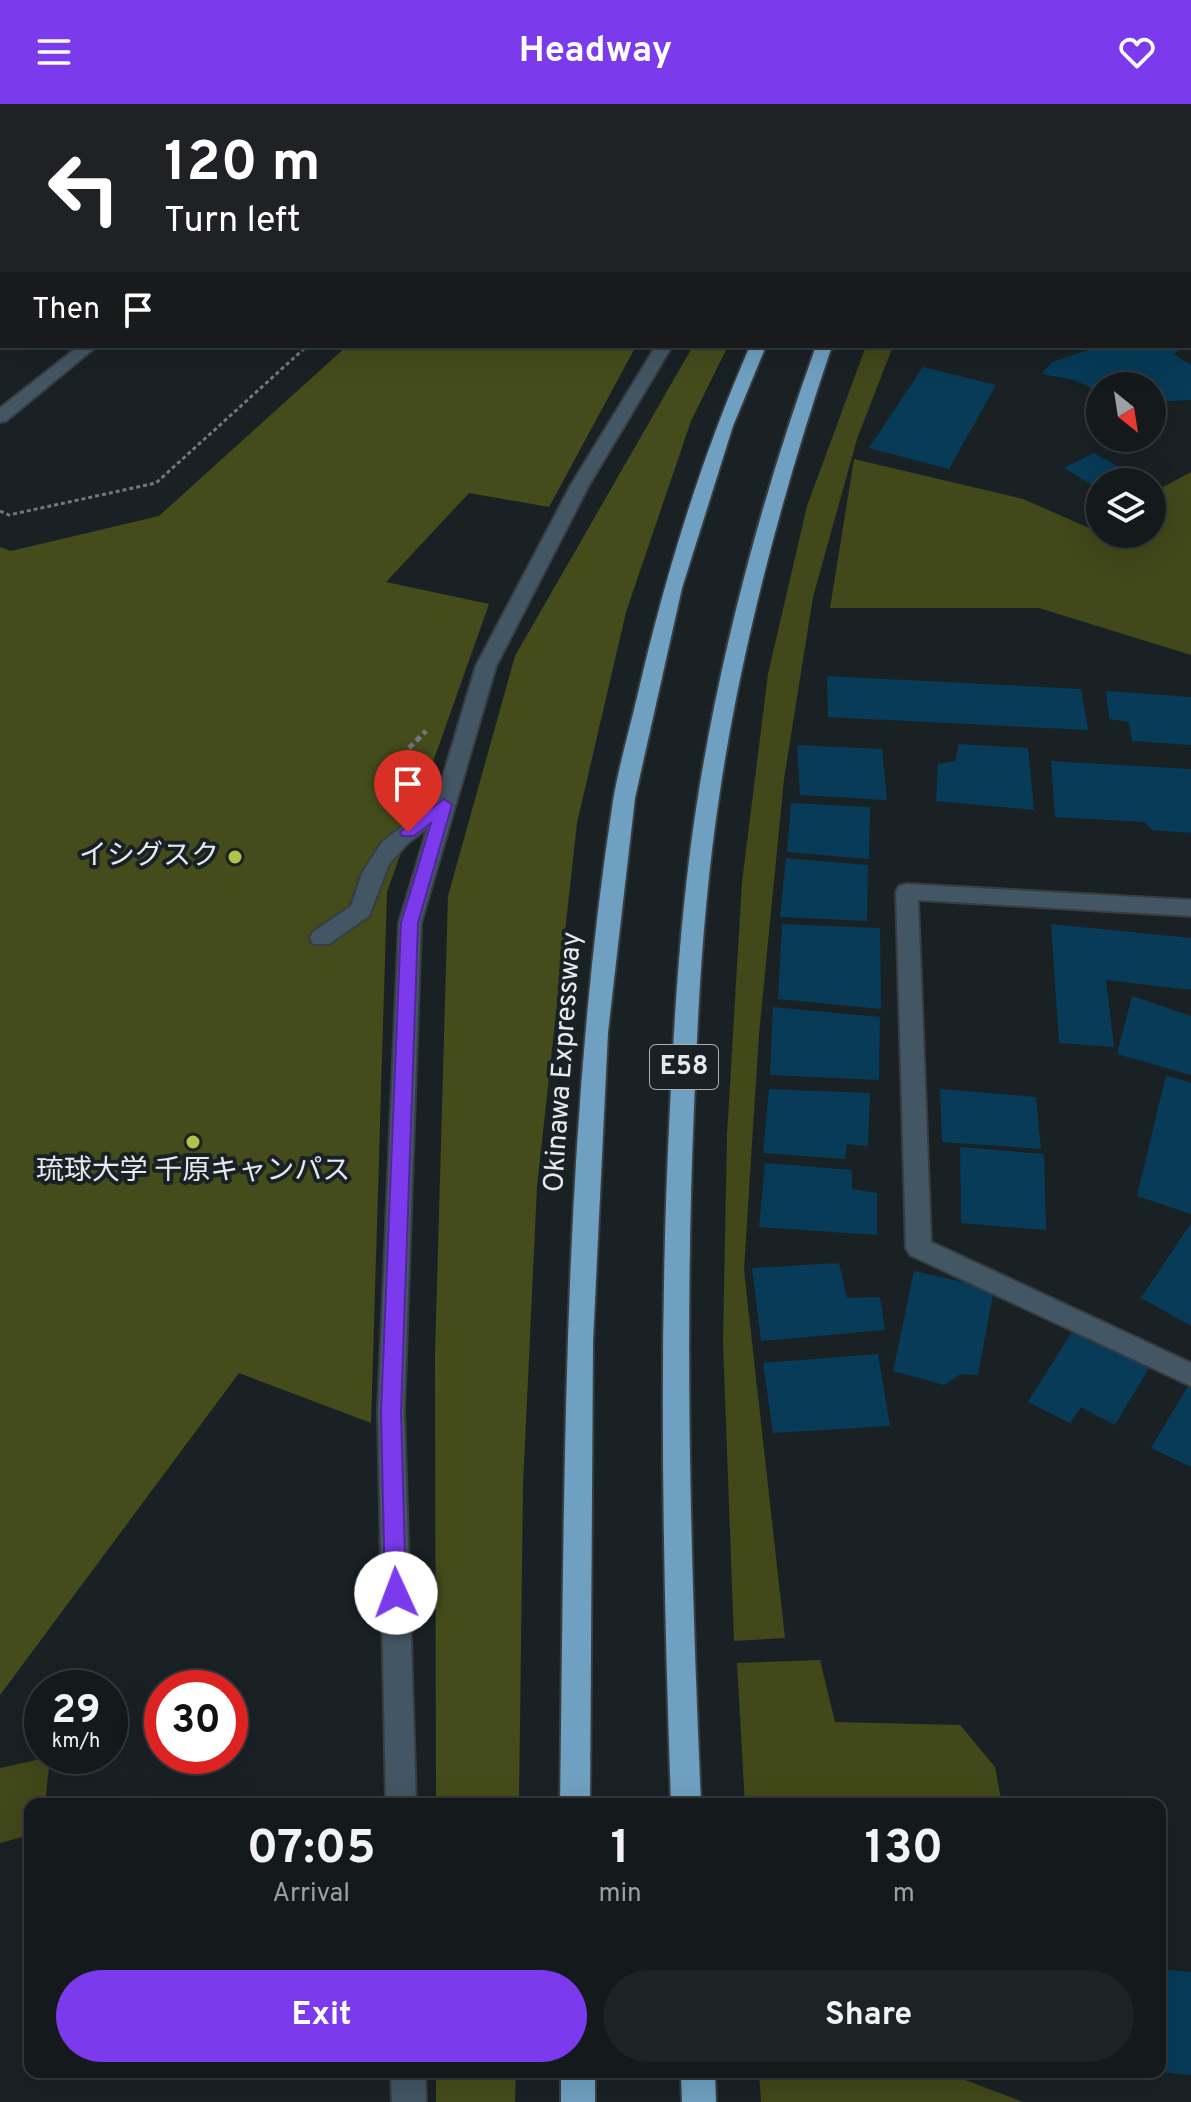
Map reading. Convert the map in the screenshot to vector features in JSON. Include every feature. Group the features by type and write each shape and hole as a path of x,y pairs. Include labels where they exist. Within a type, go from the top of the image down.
{"highway":[{"name":"Okinawa Expressway","path":"575,1798 580,1342 596,1032 624,798 672,588 724,426 757,348"},
{"name":"E58","path":"686,1798 674,1319 686,1029 707,802 748,602 790,440 823,348"},
{"path":"578,2078 578,2102"},
{"path":"698,2078 699,2102"}],"street":[{"path":"0,417 86,348"},
{"path":"401,1798 391,1412 410,923 489,659 580,485 663,348"},
{"path":"321,938 361,910 368,878 389,845 444,805"},
{"path":"1191,908 907,892 919,1248 1191,1375"},
{"path":"408,2078 409,2102"}],"path":[{"path":"0,511 9,515 156,483 305,348"}],"green space":[{"name":"琉球大学 千原キャンパス","path":"345,348 635,348 549,507 469,493 386,582 489,604 387,892 371,1423 239,1373 0,1695 0,547 11,551 159,516"},
{"path":"692,348 727,348 691,421 626,612 577,823 537,1186 523,1485 519,1798 436,1798 435,1355 448,896 515,656"},
{"path":"865,348 892,348 857,439 813,597 784,779 759,1034 744,1270 785,1638 734,1641 723,1342 727,1135 742,882 768,674 807,506"},
{"path":"854,459 1023,499 1086,527 1086,548 1166,548 1166,485 1191,472 1191,655 1039,608 830,608"},
{"path":"820,1660 835,1722 960,1725 995,1767 1001,1798 745,1798 737,1663"},
{"path":"24,1763 24,1774 48,1774 46,1798 24,1798 24,1837 0,1843 0,1768"},
{"path":"436,2078 516,2078 515,2102 436,2102"},
{"path":"759,2078 960,2078 1023,2102 761,2102"}],"building":[{"path":"1094,348 1184,348 1173,354 1191,365 1191,400 1166,401 1166,372 1086,372 1086,386 1042,374 1052,362"},
{"path":"923,367 996,385 949,469 869,448"},
{"path":"1094,453 1121,468 1086,468 1086,481 1064,468"},
{"path":"827,676 1081,689 1088,730 828,717"},
{"path":"1106,691 1191,697 1191,745 1132,741 1129,722 1109,719"},
{"path":"959,744 1028,748 1034,810 936,801 938,764 955,761"},
{"path":"797,745 882,749 887,800 800,795"},
{"path":"1051,761 1191,769 1191,833 1152,830 1145,822 1055,817"},
{"path":"791,803 870,807 869,859 787,852"},
{"path":"786,858 868,865 867,921 780,917"},
{"path":"782,924 880,928 881,1009 778,999"},
{"path":"1051,924 1191,938 1191,990 1106,980 1114,1047 1059,1043"},
{"path":"1132,996 1191,1016 1191,1075 1117,1054"},
{"path":"773,1007 880,1017 879,1080 770,1075"},
{"path":"1166,1075 1191,1083 1191,1214 1137,1196"},
{"path":"769,1089 870,1093 868,1146 847,1144 845,1159 763,1153"},
{"path":"940,1089 1036,1097 1041,1149 942,1142"},
{"path":"960,1147 1044,1154 1046,1230 961,1223"},
{"path":"765,1163 852,1170 852,1189 877,1193 877,1235 759,1227"},
{"path":"1191,1223 1191,1326 1141,1298"},
{"path":"839,1263 847,1298 880,1297 885,1330 761,1341 752,1268"},
{"path":"914,1271 994,1289 978,1375 961,1374 944,1385 893,1371"},
{"path":"1073,1330 1149,1368 1115,1425 1081,1407 1070,1423 1028,1402"},
{"path":"878,1354 890,1426 773,1433 763,1363"},
{"path":"1188,1386 1191,1387 1191,1467 1151,1448"},
{"path":"1166,1970 1191,1972 1191,2075 1166,2073"}],"place":[{"name":"イシグスク","path":"235,857"},
{"name":"琉球大学 千原キャンパス","path":"193,1142"}],"route":[{"path":"396,1593 391,1412 410,923 444,805 408,832"}]}
